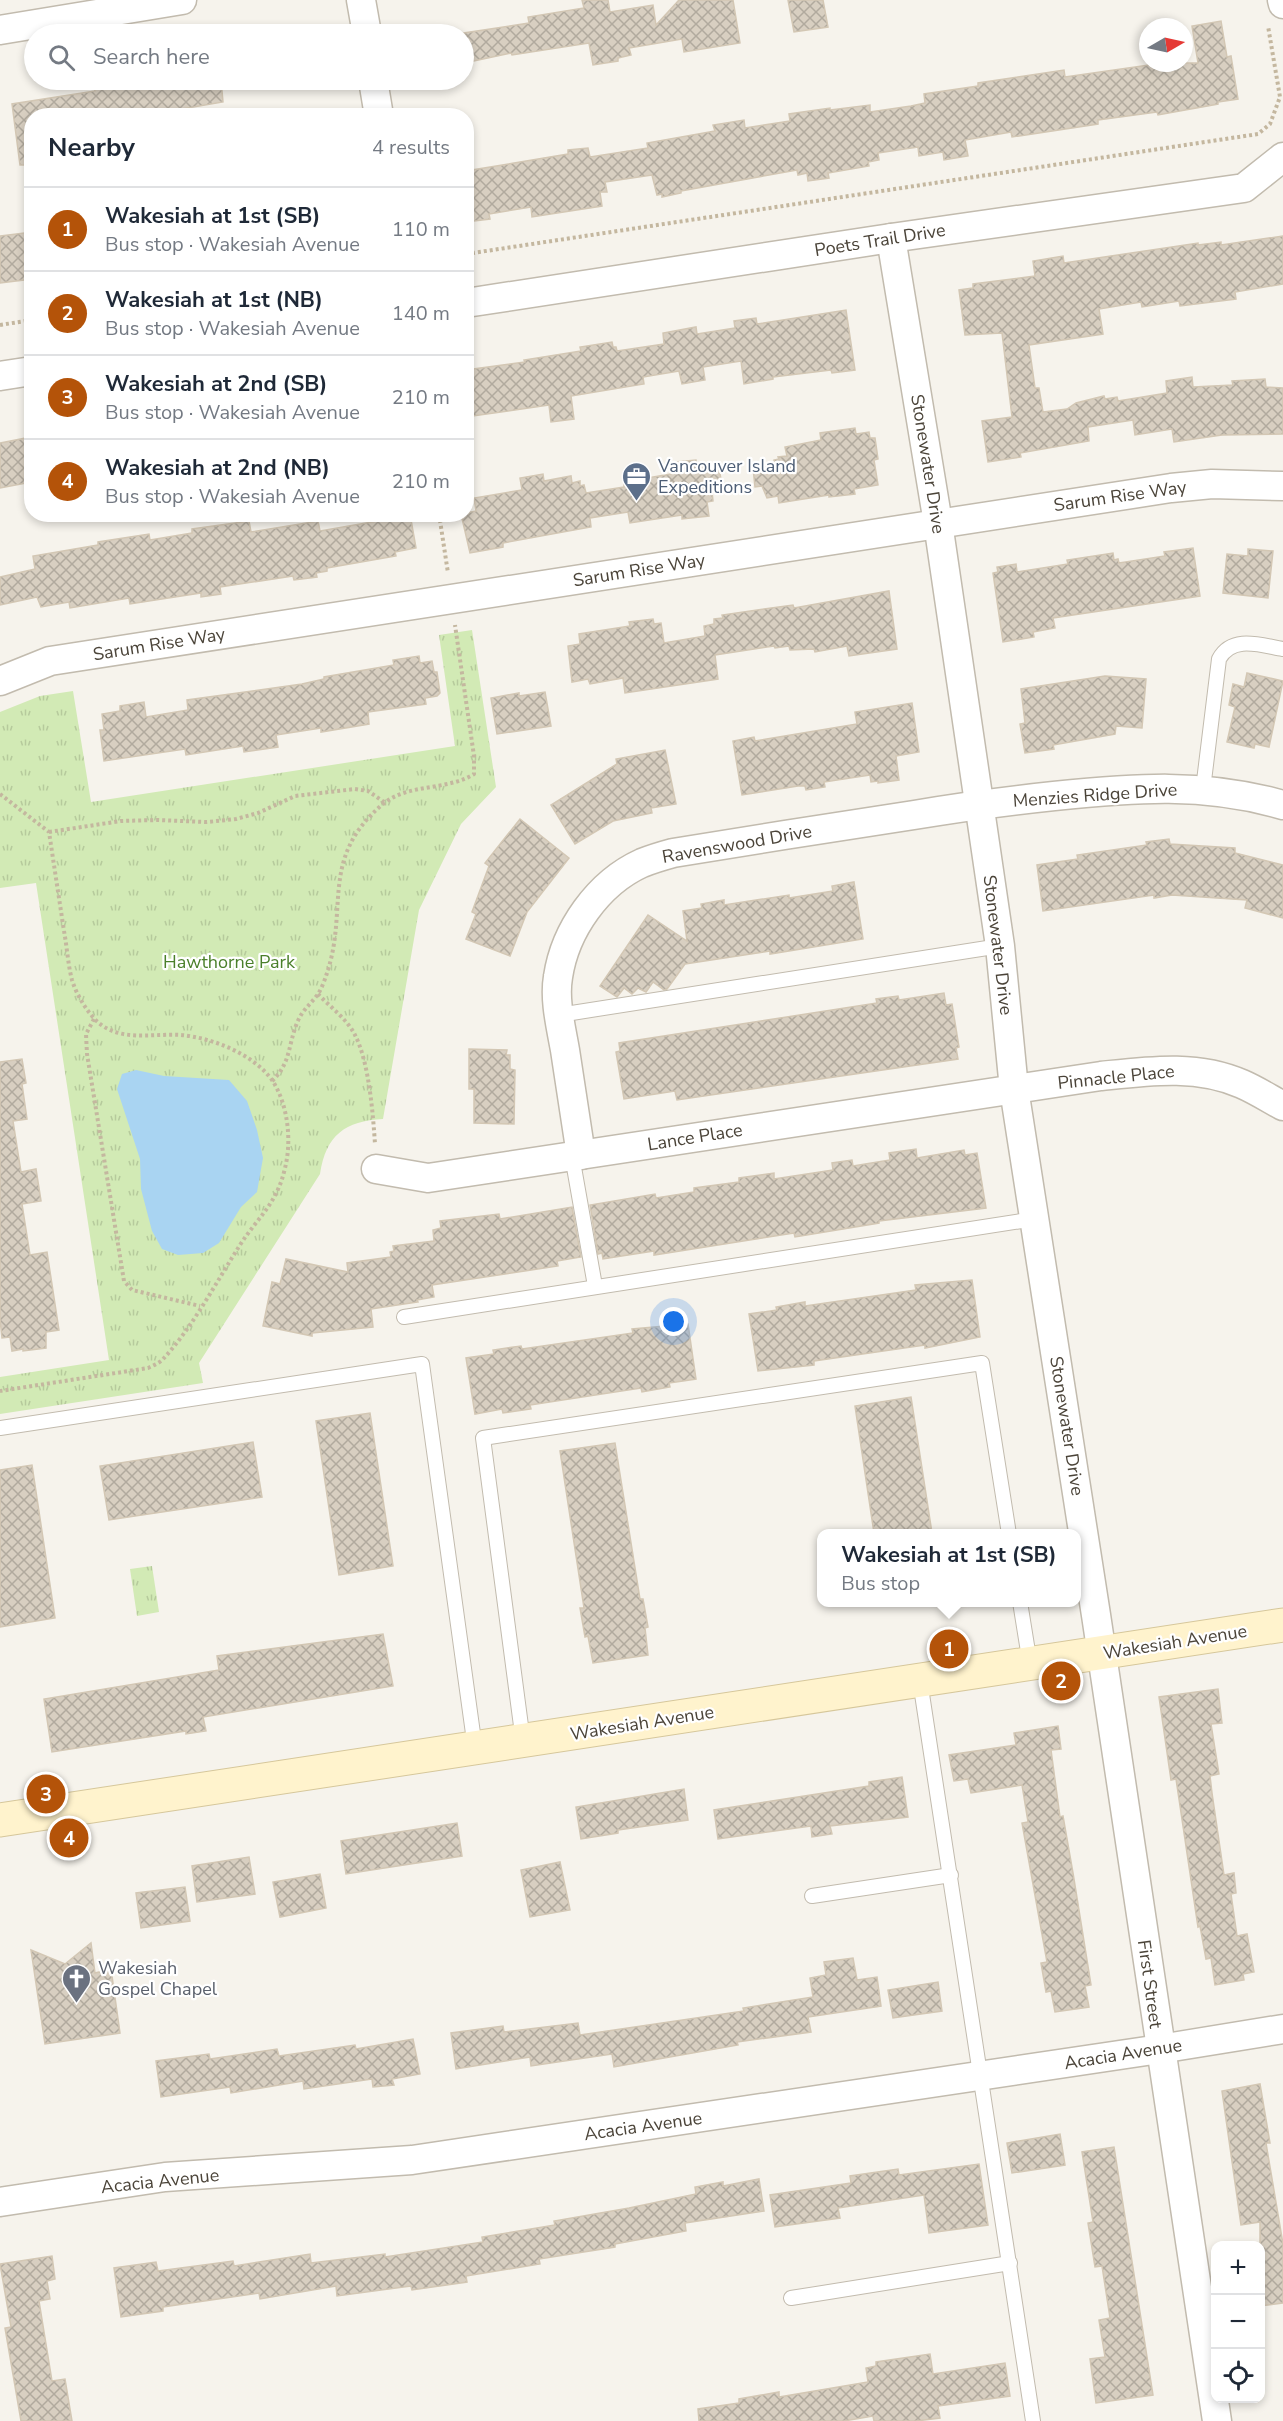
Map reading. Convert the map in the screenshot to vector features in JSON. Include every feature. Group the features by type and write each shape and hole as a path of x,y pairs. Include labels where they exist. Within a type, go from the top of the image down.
{"main road":[{"name":"Wakesiah Avenue","path":"0,1820 1283,1626"}],"street":[{"path":"36,24 182,0"},
{"path":"361,0 365,24"},
{"path":"0,30 24,26"},
{"path":"375,90 378,108"},
{"name":"Poets Trail Drive","path":"474,302 891,238 1244,188 1283,157"},
{"name":"Stonewater Drive","path":"891,238 938,523 1000,946 1014,1089 1102,1653"},
{"path":"0,376 24,372"},
{"name":"Sarum Rise Way","path":"0,681 50,661 938,523 1171,488 1232,483 1283,486"},
{"name":"Menzies Ridge Drive","path":"978,805 1165,787 1203,789 1260,798 1283,805"},
{"name":"Ravenswood Drive","path":"577,1156 559,1015 558,978 567,945 578,921 596,896 615,879 641,864 673,853 978,805"},
{"name":"Pinnacle Place","path":"1014,1089 1101,1076 1171,1069 1202,1072 1241,1083 1283,1106"},
{"name":"Lance Place","path":"376,1169 428,1178 1014,1089"},
{"name":"First Street","path":"1102,1653 1217,2421"},
{"name":"Acacia Avenue","path":"0,2202 165,2177 412,2160 1283,2029"}],"lane":[{"path":"1203,789 1219,659 1224,651 1242,643 1283,649"},
{"path":"559,1015 1000,946"},
{"path":"577,1156 595,1286"},
{"path":"404,1317 1034,1219"},
{"path":"523,1741 483,1438 982,1363 1008,1529"},
{"path":"0,1428 422,1364 475,1748"},
{"path":"1021,1607 1030,1664"},
{"path":"920,1681 1033,2421"},
{"path":"812,1896 951,1875"},
{"path":"791,2298 1010,2263"}],"path":[{"path":"474,253 1258,134 1270,124 1280,97 1278,8"},
{"path":"0,325 24,321"},
{"path":"272,1081 283,1070 297,1022 306,1005 318,994 327,972 333,944 339,879 352,839 384,803 421,788 465,779 474,774 474,756 440,522"},
{"path":"49,832 122,821 158,819 207,822 236,819 258,813 295,796 355,789 368,791 384,803"},
{"path":"0,794 49,832 72,980 81,1002 94,1018 115,1032 135,1036 180,1035 208,1040 243,1055 272,1081 282,1103 287,1124 288,1149 285,1169 277,1192 162,1360 148,1368 0,1391"},
{"path":"318,994 347,1023 356,1036 374,1114 376,1169"},
{"path":"94,1018 86,1034 87,1054 124,1281 127,1287 200,1306"}],"green space":[{"name":"Hawthorne Park","path":"472,630 496,787 461,824 419,910 383,1119 370,1120 348,1127 333,1140 327,1149 320,1174 199,1363 203,1383 0,1414 0,1377 109,1360 36,883 0,888 0,712 40,696 73,691 91,802 455,746 439,635"},
{"path":"152,1566 159,1612 137,1616 130,1569"}],"water":[{"path":"136,1070 164,1076 229,1080 247,1101 263,1158 257,1192 241,1207 219,1243 203,1253 178,1255 162,1249 152,1231 141,1189 140,1159 117,1089 122,1074"}],"building":[{"path":"582,0 608,0 610,12 653,5 656,25 679,0 733,0 740,43 684,52 682,39 629,48 631,55 618,58 618,61 593,65 589,43 512,55 511,53 474,61 474,31 529,23 528,17 584,8"},
{"path":"788,0 823,0 828,27 794,32"},
{"path":"1221,21 1227,57 1231,56 1238,99 1158,115 1157,112 1098,120 1098,124 1012,137 1011,132 965,140 968,156 944,160 943,152 919,156 918,147 878,153 879,160 868,162 869,166 828,173 829,178 808,181 807,173 798,175 797,170 681,191 681,193 662,197 662,194 657,195 652,175 605,182 607,192 600,192 602,206 532,217 531,207 489,214 490,219 474,221 474,170 568,154 568,150 588,148 590,157 648,148 647,143 715,131 713,125 744,120 745,128 790,121 789,114 830,108 830,110 870,105 870,112 911,106 925,103 924,94 1064,70 1065,77 1139,66 1139,72 1193,72 1193,63 1198,63 1193,26"},
{"path":"222,90 223,102 188,108 24,108 24,165 20,165 12,104 95,91"},
{"path":"24,233 24,280 0,283 0,236"},
{"path":"1283,236 1283,284 1235,292 1236,299 1180,306 1179,301 1142,307 1141,302 1099,309 1103,334 1029,345 1035,388 1039,388 1043,412 1067,409 1076,403 1104,396 1105,399 1117,397 1118,401 1167,393 1166,381 1192,377 1193,387 1233,385 1232,381 1265,379 1266,387 1283,388 1283,434 1222,435 1174,442 1172,429 1135,435 1133,420 1088,427 1089,441 1020,453 1021,457 988,462 982,421 1012,417 1002,333 965,335 959,290 973,288 973,284 1035,276 1033,261 1063,256 1064,263 1198,243 1198,245 1221,242 1221,245"},
{"path":"846,310 855,370 832,373 831,370 773,377 773,379 744,384 741,361 703,367 705,380 682,384 679,371 643,377 644,384 571,396 574,419 551,422 549,405 474,416 474,369 525,362 524,360 581,351 580,347 612,342 617,351 664,344 663,333 696,327 697,334 735,328 734,321 756,318 757,324"},
{"path":"855,428 856,434 869,432 870,438 875,438 878,459 874,460 878,485 854,489 855,494 829,497 829,495 779,503 778,496 767,498 762,486 755,487 753,468 775,465 774,460 779,459 778,457 787,456 785,447 821,440 820,433"},
{"path":"24,438 24,484 0,488 0,443"},
{"path":"696,460 697,466 718,463 723,490 712,492 713,501 707,502 709,516 682,519 682,515 630,523 628,512 590,518 591,527 503,543 503,547 470,553 463,522 474,522 474,511 476,511 474,498 522,490 520,478 543,474 544,481 571,476 572,483 580,481 580,486 584,485 586,493 624,487 624,482 677,473 676,462"},
{"path":"242,522 249,522 251,532 312,522 318,522 320,531 372,522 411,522 416,548 395,552 396,556 327,568 327,571 316,573 317,577 294,580 293,576 220,587 221,594 201,597 201,593 130,604 129,598 70,608 69,602 41,607 37,597 0,605 0,577 35,569 33,556 98,545 98,542 149,534 150,540 192,533 192,529"},
{"path":"1193,548 1200,596 1053,618 1055,628 1033,632 1034,637 1003,642 993,573 998,572 997,567 1016,564 1017,572 1068,564 1067,560 1113,553 1114,560 1118,559 1119,563 1165,556 1164,552"},
{"path":"1248,549 1273,551 1268,598 1223,593 1227,554 1248,556"},
{"path":"889,591 897,649 849,656 847,646 815,652 814,649 790,650 789,646 775,648 774,646 715,655 718,679 625,693 623,678 590,684 588,679 572,682 568,646 580,644 579,634 630,626 629,622 653,619 654,624 661,623 664,643 705,636 704,626 714,624 714,619 723,618 722,615 793,605 794,608"},
{"path":"419,656 420,663 432,661 434,672 437,672 440,693 437,696 425,698 426,704 368,712 369,724 321,732 321,728 276,735 278,747 244,752 243,746 186,755 185,749 104,761 100,730 104,730 102,714 120,711 120,706 144,702 146,717 188,710 187,700 302,684 324,679 324,677 394,665 393,660"},
{"path":"1247,673 1283,681 1269,747 1255,744 1254,748 1227,742 1235,707 1229,705 1233,684 1244,687"},
{"path":"1105,676 1146,679 1142,728 1116,726 1115,734 1053,745 1054,749 1025,753 1020,724 1025,723 1021,689"},
{"path":"545,692 551,726 497,734 491,698 519,693 519,696"},
{"path":"912,703 919,752 896,756 899,780 871,782 870,775 824,782 825,787 806,790 805,786 798,786 742,795 733,741 754,737 755,741 857,724 855,712"},
{"path":"665,750 676,804 651,808 652,813 613,821 575,844 551,805 617,764 616,759"},
{"path":"520,819 569,858 527,912 510,956 466,939 476,914 472,912 489,866 485,863"},
{"path":"1169,839 1170,844 1235,848 1235,853 1283,865 1283,918 1245,908 1247,900 1172,895 1154,898 1154,895 1043,911 1037,865 1078,859 1077,855 1147,845 1146,842"},
{"path":"854,882 863,939 770,954 770,951 685,964 664,990 653,982 646,992 638,988 632,994 624,988 617,997 600,986 648,915 687,941 683,911 702,908 701,904 724,900 724,905 789,895 789,898 833,891 832,886"},
{"path":"944,993 946,1005 952,1004 959,1047 956,1048 958,1059 677,1100 675,1091 624,1099 616,1052 620,1051 619,1043 877,1003 876,999 898,996 899,1000"},
{"path":"469,1049 507,1050 506,1055 510,1055 510,1069 515,1070 514,1124 474,1123 474,1089 469,1089"},
{"path":"22,1059 26,1083 22,1084 27,1119 13,1121 21,1172 36,1169 41,1201 22,1204 30,1255 47,1252 59,1330 46,1332 46,1348 12,1351 10,1337 2,1338 0,1319 0,1062"},
{"path":"916,1149 917,1158 964,1150 965,1155 977,1153 986,1208 879,1221 879,1223 795,1237 794,1233 654,1255 654,1251 603,1259 602,1253 598,1254 590,1205 655,1194 656,1198 694,1192 694,1188 739,1182 739,1178 774,1173 774,1179 833,1170 832,1163 852,1160 853,1166 890,1160 889,1153"},
{"path":"572,1207 581,1257 557,1261 558,1266 432,1285 434,1297 417,1300 418,1302 371,1309 373,1327 312,1333 312,1336 263,1326 272,1282 280,1284 286,1259 348,1272 347,1263 391,1257 390,1252 394,1251 393,1246 434,1241 433,1230 441,1228 440,1221 499,1214 500,1219"},
{"path":"972,1280 980,1337 925,1348 925,1345 814,1361 814,1365 758,1371 749,1314 777,1310 776,1307 805,1302 805,1306 916,1290 915,1285"},
{"path":"688,1324 696,1379 669,1383 670,1387 642,1392 641,1388 530,1405 531,1409 503,1413 502,1409 475,1414 466,1358 494,1354 493,1350 521,1346 522,1349 633,1333 632,1329"},
{"path":"911,1397 931,1529 873,1529 855,1406"},
{"path":"370,1413 393,1566 339,1575 316,1421"},
{"path":"253,1442 262,1497 109,1520 100,1466"},
{"path":"615,1443 640,1599 643,1599 648,1627 645,1628 648,1655 593,1663 588,1636 585,1637 580,1608 584,1608 560,1451"},
{"path":"32,1465 55,1618 0,1627 0,1470"},
{"path":"383,1634 393,1686 203,1717 206,1731 186,1734 186,1731 52,1752 44,1699 219,1670 217,1656"},
{"path":"1218,1689 1222,1723 1211,1724 1219,1774 1210,1776 1212,1793 1224,1875 1234,1873 1236,1893 1231,1894 1237,1936 1247,1934 1254,1972 1243,1974 1244,1980 1215,1985 1211,1958 1206,1959 1200,1926 1198,1927 1176,1779 1171,1780 1159,1697"},
{"path":"1058,1726 1061,1749 1051,1750 1060,1817 1063,1816 1091,1985 1085,1986 1089,2007 1055,2012 1051,1991 1046,1992 1041,1963 1047,1962 1022,1823 1028,1822 1022,1785 971,1793 968,1779 954,1781 949,1755 1016,1745 1014,1733"},
{"path":"902,1777 908,1817 830,1826 832,1834 812,1837 811,1826 718,1839 714,1810 869,1786 869,1782"},
{"path":"684,1789 688,1820 618,1830 618,1833 581,1839 576,1807"},
{"path":"457,1823 462,1856 346,1874 341,1841"},
{"path":"249,1857 255,1894 197,1902 192,1866"},
{"path":"560,1862 570,1910 530,1917 521,1870"},
{"path":"320,1874 326,1908 280,1917 273,1882"},
{"path":"185,1887 190,1921 141,1928 136,1893"},
{"name":"Wakesiah Gospel Chapel","path":"91,1943 95,1973 111,1969 120,2033 45,2044 31,1950 65,1964"},
{"path":"853,1958 857,1980 877,1977 881,2006 808,2017 811,2032 737,2042 738,2045 614,2067 612,2054 531,2066 530,2057 456,2069 451,2033 503,2026 504,2032 578,2023 580,2035 744,2011 743,2008 813,1997 810,1978 826,1975 824,1962"},
{"path":"938,1982 942,2011 893,2018 888,1990"},
{"path":"413,2039 420,2074 392,2079 394,2085 373,2087 372,2079 304,2089 303,2081 231,2093 230,2087 161,2097 156,2061 209,2054 210,2059 277,2049 279,2056 355,2045 356,2049"},
{"path":"1260,2084 1270,2143 1266,2143 1283,2244 1283,2303 1265,2305 1265,2241 1260,2241 1260,2222 1241,2225 1222,2091"},
{"path":"1060,2134 1065,2165 1012,2173 1007,2143"},
{"path":"1114,2147 1153,2395 1096,2403 1090,2359 1105,2357 1099,2320 1110,2318 1102,2266 1095,2267 1088,2223 1093,2222 1082,2152"},
{"path":"979,2164 988,2225 929,2233 924,2195 838,2208 840,2218 775,2227 770,2195 851,2183 850,2176 898,2169 899,2175"},
{"path":"759,2179 764,2211 685,2223 686,2231 615,2244 615,2247 539,2259 540,2264 466,2276 467,2282 412,2290 411,2286 337,2296 336,2286 260,2299 259,2293 163,2307 163,2311 121,2317 114,2268 156,2262 158,2271 233,2261 234,2266 310,2254 311,2263 385,2254 385,2257 483,2242 482,2237 555,2225 554,2221 696,2194 695,2187 723,2182 723,2186"},
{"path":"52,2256 55,2279 47,2281 50,2299 39,2301 52,2381 65,2379 72,2421 21,2421 5,2328 11,2327 0,2264"},
{"path":"930,2354 933,2374 1005,2363 1010,2396 938,2406 940,2418 916,2421 874,2421 873,2416 844,2421 699,2421 698,2409 739,2403 739,2399 779,2392 779,2397 868,2382 866,2368 876,2366 876,2362"}],"place":[{"name":"Vancouver Island Expeditions","path":"637,502"},
{"name":"Wakesiah at 1st (SB)","path":"949,1649"},
{"name":"Wakesiah at 1st (NB)","path":"1061,1681"},
{"name":"Wakesiah at 2nd (SB)","path":"46,1794"},
{"name":"Wakesiah at 2nd (NB)","path":"69,1838"},
{"name":"Wakesiah Gospel Chapel","path":"77,2004"}]}
